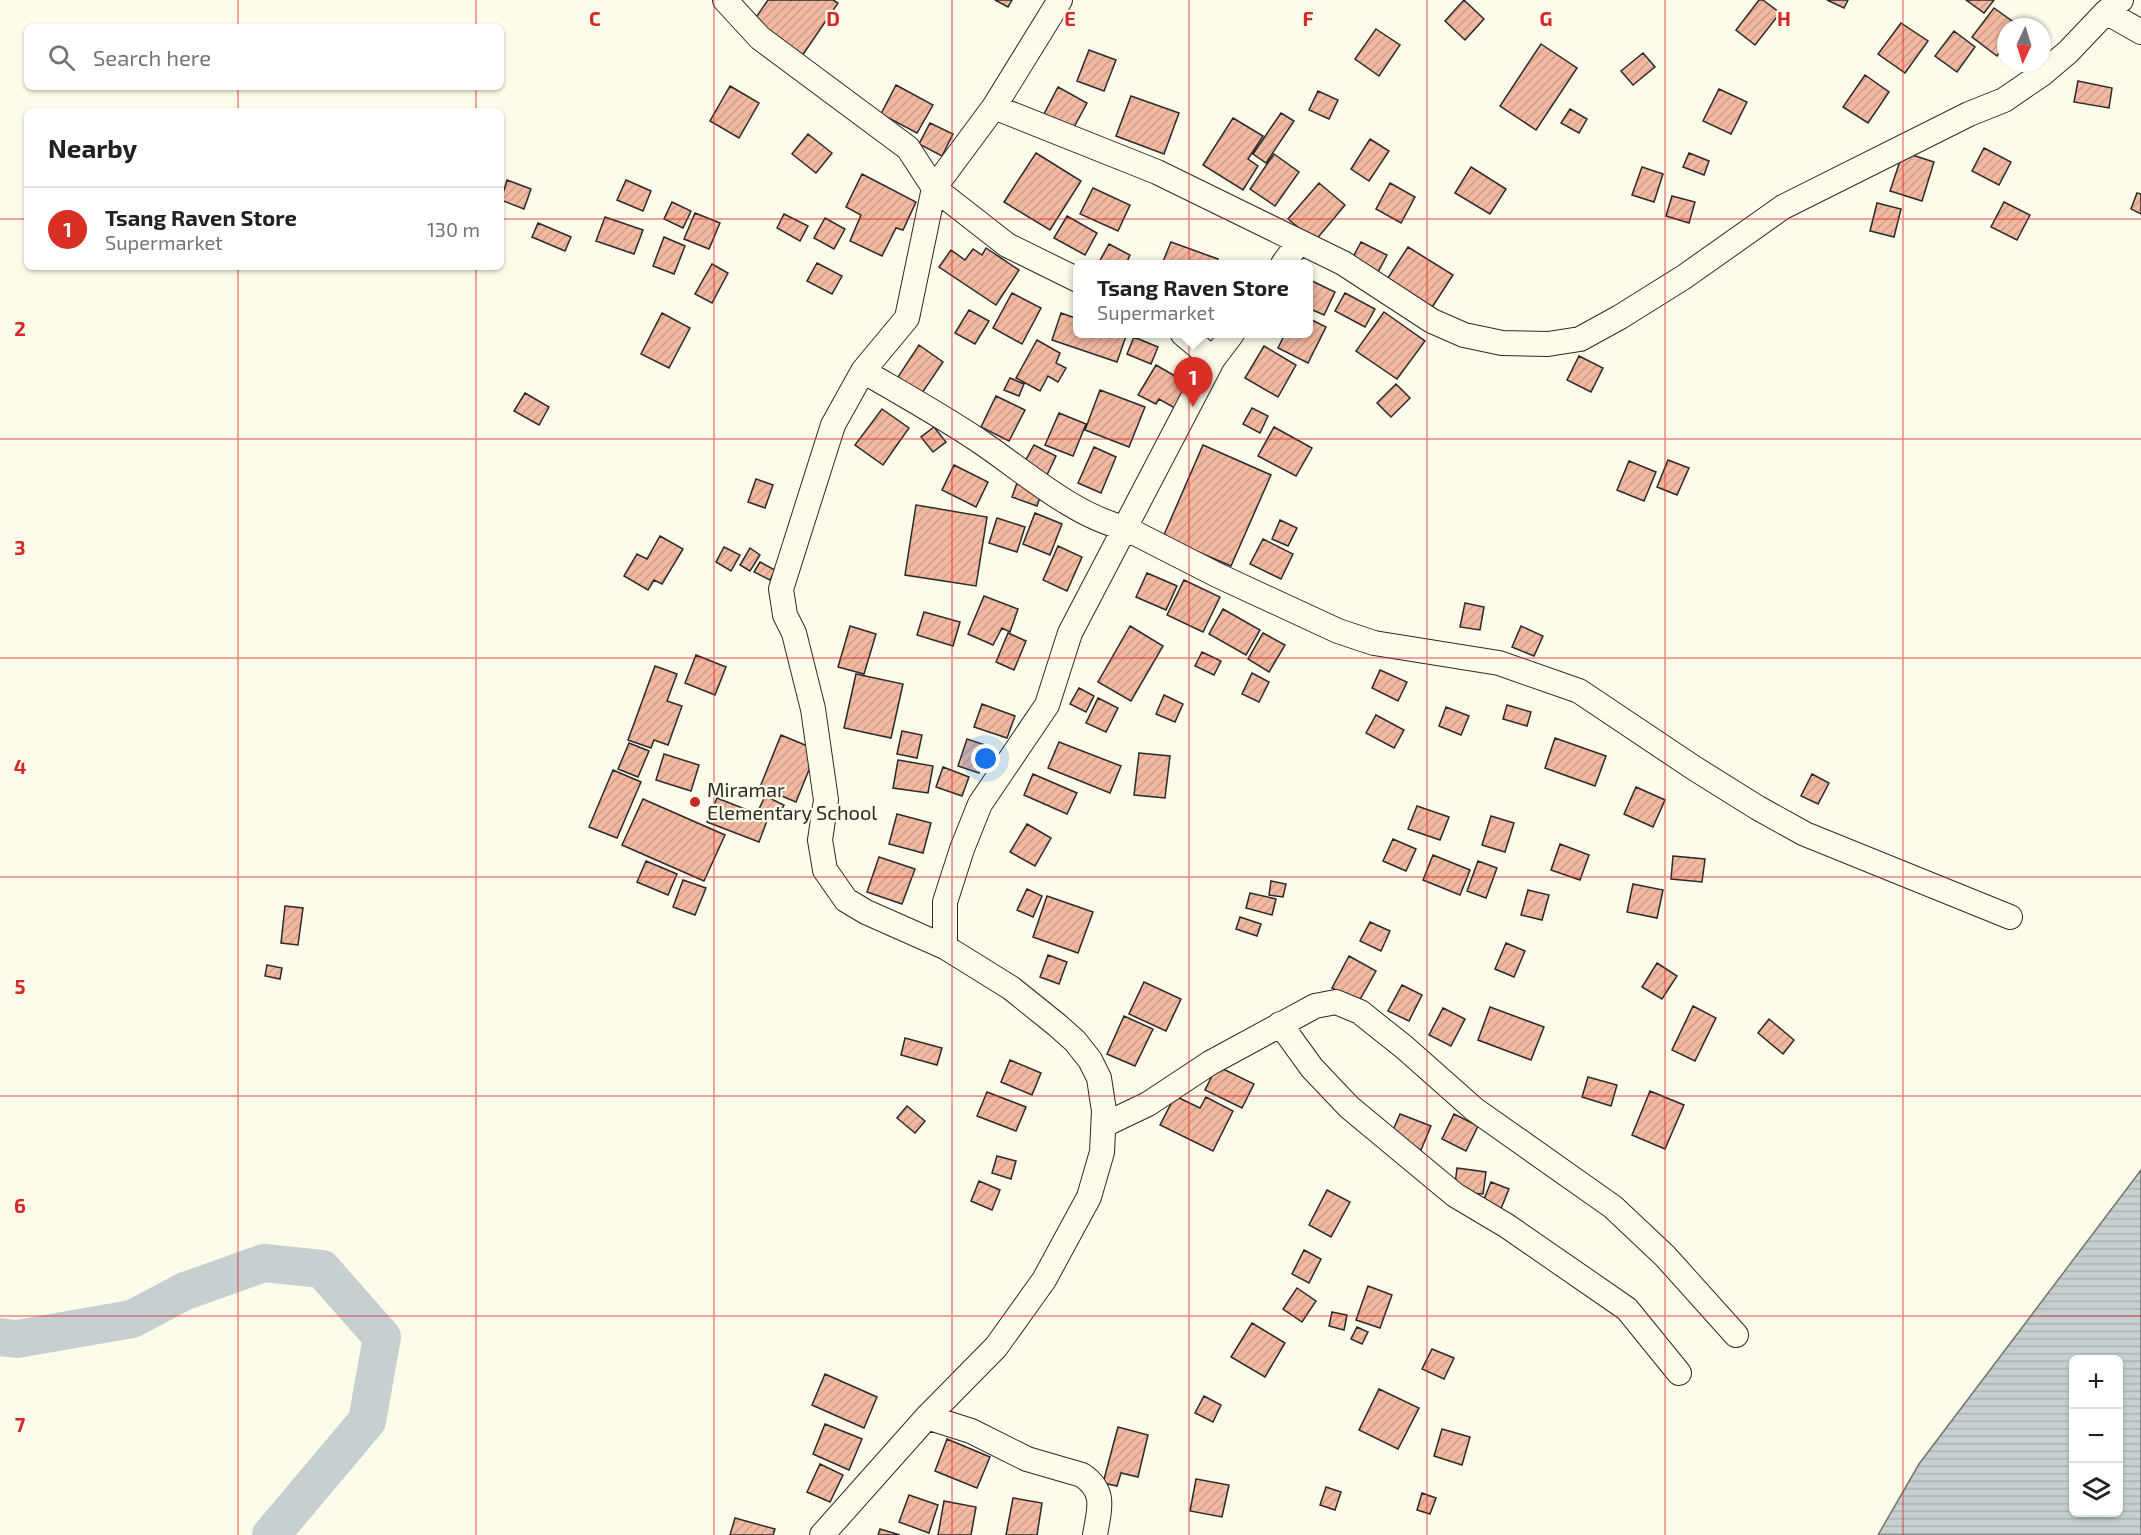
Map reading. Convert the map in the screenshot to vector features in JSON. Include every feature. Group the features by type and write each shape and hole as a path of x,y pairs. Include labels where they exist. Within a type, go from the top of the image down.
{"street":[{"path":"725,0 760,38 908,148 934,188 1007,245 1073,278"},
{"path":"822,1535 927,1417 996,1347 1044,1280 1089,1197 1102,1152 1104,1111 1099,1078 1090,1060 1076,1041 1011,988 945,947 866,912 846,900 825,870 820,840 826,800 813,709 794,633 785,615 781,589 833,425 863,371 907,318 934,188 994,107 1060,0"},
{"path":"994,107 1157,172 1343,263 1432,321 1464,335 1502,343 1548,344 1580,339 1684,277 1783,207 1959,119 2004,100 2042,74 2068,52 2114,6 2141,32"},
{"path":"1286,260 1299,242"},
{"path":"1189,338 1213,359"},
{"path":"945,947 945,902 962,849 980,804 1047,705 1070,633 1213,359 1228,338"},
{"path":"863,371 983,443 1069,503 1111,525 1125,528 1217,575 1338,631 1382,645 1499,663 1579,691 1694,768 1805,834 2010,916"},
{"path":"1104,1125 1148,1104 1210,1063 1280,1024 1327,1002 1344,1004 1360,1012 1404,1047 1474,1109 1613,1207 1665,1257 1736,1335"},
{"path":"1280,1024 1312,1068 1357,1114 1455,1195 1507,1226 1627,1309 1656,1342 1679,1374"},
{"path":"927,1417 971,1431 1027,1459 1082,1475 1090,1480 1098,1491 1100,1501 1095,1535"}],"shaded area":[{"path":"2141,1170 2141,1535 1878,1535 1919,1464"}],"building":[{"path":"768,0 833,0 838,3 802,56 752,23"},
{"path":"995,0 1012,0 1008,7"},
{"path":"1464,0 1484,19 1465,40 1445,21"},
{"path":"1759,0 1763,0 1780,13 1755,45 1736,30"},
{"path":"1827,0 1848,0 1844,8"},
{"path":"1966,0 1994,0 1984,13"},
{"path":"1994,8 2008,18 1997,18 1997,56 1972,37"},
{"path":"1901,23 1928,41 1905,73 1878,54"},
{"path":"1376,29 1400,45 1379,76 1355,59"},
{"path":"1954,31 1975,47 1957,72 1935,56"},
{"path":"1541,44 1577,68 1536,130 1500,106"},
{"path":"1089,50 1116,60 1104,91 1077,81"},
{"path":"1643,53 1655,67 1633,85 1621,71"},
{"path":"1865,75 1889,92 1868,123 1843,107"},
{"path":"2078,81 2112,88 2109,108 2074,102"},
{"path":"896,85 933,105 917,133 881,114"},
{"path":"730,86 759,103 739,138 710,121"},
{"path":"1058,87 1087,103 1073,129 1044,114"},
{"path":"1719,89 1747,102 1731,134 1703,121"},
{"path":"1318,91 1338,100 1329,119 1309,110"},
{"path":"1131,96 1179,113 1164,154 1116,136"},
{"path":"1570,109 1587,119 1579,133 1561,123"},
{"path":"1281,113 1294,121 1266,163 1253,154"},
{"path":"1233,118 1263,136 1248,159 1258,166 1243,190 1203,165"},
{"path":"930,123 953,134 942,156 919,144"},
{"path":"808,134 832,153 816,173 792,154"},
{"path":"1370,139 1389,151 1369,181 1351,169"},
{"path":"1984,148 2011,162 1999,185 1972,171"},
{"path":"1903,152 1934,162 1922,201 1890,191"},
{"path":"1036,153 1081,181 1050,230 1004,202"},
{"path":"1689,153 1709,161 1704,175 1683,167"},
{"path":"1274,154 1299,172 1275,206 1250,189"},
{"path":"1471,167 1506,189 1490,214 1455,193"},
{"path":"1642,167 1663,174 1654,202 1632,195"},
{"path":"862,174 916,202 903,230 896,228 882,256 850,241 861,215 846,207"},
{"path":"507,180 531,189 524,209 504,201"},
{"path":"626,180 651,191 643,211 617,200"},
{"path":"1319,183 1345,205 1315,241 1288,219"},
{"path":"1390,183 1415,197 1401,223 1376,209"},
{"path":"1093,188 1130,205 1118,231 1080,214"},
{"path":"2137,193 2141,194 2141,214 2131,209"},
{"path":"1672,196 1695,202 1689,223 1666,216"},
{"path":"672,202 691,211 683,228 664,219"},
{"path":"2004,202 2030,215 2017,240 1991,227"},
{"path":"1877,203 1901,209 1894,237 1870,231"},
{"path":"695,213 720,223 709,249 684,239"},
{"path":"784,214 808,226 800,241 777,228"},
{"path":"1067,216 1097,233 1085,255 1054,238"},
{"path":"605,217 643,230 634,254 596,241"},
{"path":"825,218 845,229 834,249 814,238"},
{"path":"538,223 571,237 565,251 532,237"},
{"path":"664,237 685,246 674,274 653,266"},
{"path":"1171,242 1218,259 1218,260 1164,260"},
{"path":"1361,242 1387,255 1378,272 1352,259"},
{"path":"1109,244 1130,255 1128,260 1100,260"},
{"path":"1408,247 1453,275 1429,312 1384,284"},
{"path":"986,248 1019,270 996,305 939,267 951,250 965,260 973,249 982,255"},
{"path":"817,263 842,276 832,294 807,281"},
{"path":"712,264 728,273 712,303 695,294"},
{"path":"1313,281 1335,292 1324,315 1313,310"},
{"path":"1012,293 1041,308 1022,344 993,328"},
{"path":"1345,293 1375,309 1365,327 1335,311"},
{"path":"969,310 989,321 975,344 955,333"},
{"path":"1384,312 1425,341 1397,379 1356,351"},
{"path":"662,313 690,328 669,368 641,354"},
{"path":"1061,313 1073,317 1073,338 1125,338 1117,362 1052,340"},
{"path":"1313,320 1326,327 1308,363 1278,348 1283,338 1313,338"},
{"path":"1134,338 1158,347 1151,364 1127,354"},
{"path":"1037,340 1060,353 1056,363 1066,368 1058,382 1048,376 1040,391 1016,378"},
{"path":"919,345 943,362 920,396 896,380"},
{"path":"1264,346 1296,365 1278,397 1245,378"},
{"path":"1579,356 1603,368 1591,392 1567,380"},
{"path":"1156,365 1194,387 1180,411 1159,399 1156,404 1138,395"},
{"path":"1010,378 1024,384 1019,396 1004,390"},
{"path":"1396,384 1410,398 1391,417 1377,403"},
{"path":"1100,390 1145,407 1129,447 1085,430"},
{"path":"525,393 549,407 539,425 514,411"},
{"path":"996,396 1025,410 1009,441 981,427"},
{"path":"1252,408 1268,416 1260,433 1243,424"},
{"path":"882,409 909,428 883,465 855,445"},
{"path":"1059,413 1086,424 1073,456 1045,445"},
{"path":"934,427 946,442 933,452 921,437"},
{"path":"1274,427 1312,448 1296,476 1258,456"},
{"path":"1034,445 1056,456 1046,477 1023,465"},
{"path":"1203,445 1271,475 1231,566 1163,537"},
{"path":"1094,447 1116,457 1101,493 1078,483"},
{"path":"1668,460 1689,468 1677,495 1657,487"},
{"path":"1629,461 1656,472 1644,501 1617,490"},
{"path":"954,465 988,482 976,507 942,490"},
{"path":"756,479 773,485 765,508 748,502"},
{"path":"1017,483 1042,492 1037,506 1012,497"},
{"path":"916,505 987,517 976,586 905,575"},
{"path":"1035,513 1062,524 1050,555 1023,544"},
{"path":"997,518 1025,527 1017,552 989,543"},
{"path":"1280,520 1297,528 1288,546 1272,539"},
{"path":"660,536 683,549 662,584 654,580 648,590 624,576 637,554 647,559"},
{"path":"1263,539 1293,554 1281,579 1250,564"},
{"path":"1058,546 1082,557 1067,591 1043,580"},
{"path":"724,547 740,555 731,571 716,562"},
{"path":"750,548 760,555 750,571 740,565"},
{"path":"760,562 775,570 770,580 754,572"},
{"path":"1147,573 1177,586 1166,610 1136,597"},
{"path":"1184,580 1220,597 1203,632 1167,615"},
{"path":"984,596 1018,609 1010,632 1002,628 993,645 968,634"},
{"path":"1465,603 1484,607 1480,630 1460,627"},
{"path":"1223,609 1260,630 1246,655 1209,634"},
{"path":"924,612 960,622 953,646 917,635"},
{"path":"850,626 876,634 864,674 838,667"},
{"path":"1130,626 1163,646 1131,701 1098,682"},
{"path":"1521,626 1543,636 1534,656 1512,647"},
{"path":"1008,633 1026,641 1014,670 996,662"},
{"path":"1263,633 1285,645 1269,672 1248,659"},
{"path":"1202,652 1221,661 1214,675 1195,666"},
{"path":"696,655 726,667 715,695 685,683"},
{"path":"655,666 677,674 667,701 682,706 668,745 654,740 651,748 628,740"},
{"path":"1380,670 1407,682 1398,701 1372,688"},
{"path":"1252,673 1269,682 1259,702 1242,694"},
{"path":"856,674 903,684 891,738 844,728"},
{"path":"1079,688 1094,696 1086,712 1070,704"},
{"path":"1164,695 1183,704 1175,722 1156,714"},
{"path":"1098,698 1118,708 1106,732 1086,723"},
{"path":"982,704 1015,716 1007,738 974,727"},
{"path":"1507,705 1531,712 1527,726 1503,719"},
{"path":"1446,707 1469,716 1461,735 1439,726"},
{"path":"1376,715 1404,730 1394,748 1366,733"},
{"path":"902,731 922,735 917,758 897,754"},
{"path":"781,735 817,750 796,802 760,787"},
{"path":"1555,738 1606,756 1595,786 1545,768"},
{"path":"967,739 988,746 979,773 958,766"},
{"path":"1059,742 1121,766 1110,793 1048,768"},
{"path":"629,743 649,751 638,777 618,769"},
{"path":"1139,753 1170,756 1165,798 1134,795"},
{"path":"664,754 699,765 691,791 656,780"},
{"path":"898,760 933,766 928,793 893,788"},
{"path":"943,767 969,777 962,796 936,787"},
{"path":"613,770 641,782 617,838 589,827"},
{"path":"1033,774 1077,793 1067,814 1024,795"},
{"path":"1812,774 1829,783 1818,804 1801,796"},
{"path":"1636,787 1665,800 1653,827 1624,814"},
{"path":"765,796 784,805 778,818 759,809"},
{"path":"717,798 768,818 759,842 707,822"},
{"path":"643,799 725,835 704,881 622,845"},
{"path":"1417,806 1449,817 1440,840 1408,829"},
{"path":"897,814 931,823 923,853 889,844"},
{"path":"1491,816 1514,823 1505,852 1482,845"},
{"path":"1027,824 1051,838 1035,866 1010,852"},
{"path":"1393,839 1416,849 1406,871 1383,861"},
{"path":"1560,844 1589,855 1580,880 1551,870"},
{"path":"1433,855 1470,870 1460,895 1423,880"},
{"path":"1673,856 1705,859 1702,882 1671,879"},
{"path":"879,857 915,869 902,904 867,892"},
{"path":"646,861 677,874 668,895 637,882"},
{"path":"1478,861 1497,868 1486,898 1467,891"},
{"path":"683,880 706,888 695,915 673,907"},
{"path":"1271,881 1286,884 1283,897 1269,895"},
{"path":"1633,884 1663,890 1657,918 1627,912"},
{"path":"1027,889 1042,896 1033,917 1017,910"},
{"path":"1528,890 1549,895 1542,920 1521,915"},
{"path":"1250,893 1276,899 1272,915 1246,908"},
{"path":"1047,896 1093,912 1078,953 1033,937"},
{"path":"285,906 303,908 298,945 281,943"},
{"path":"1240,917 1261,924 1257,936 1236,929"},
{"path":"1370,922 1390,931 1381,951 1360,941"},
{"path":"1506,943 1525,951 1514,977 1495,969"},
{"path":"1048,955 1067,962 1059,984 1040,977"},
{"path":"1349,956 1376,971 1358,1003 1332,988"},
{"path":"1657,963 1677,976 1662,999 1642,987"},
{"path":"267,965 282,968 280,979 265,976"},
{"path":"1144,982 1181,999 1166,1031 1129,1014"},
{"path":"1402,985 1422,995 1409,1021 1388,1011"},
{"path":"1693,1006 1716,1018 1695,1061 1672,1050"},
{"path":"1490,1007 1544,1027 1531,1060 1478,1040"},
{"path":"1443,1008 1465,1019 1451,1046 1429,1035"},
{"path":"1124,1016 1153,1029 1135,1066 1107,1054"},
{"path":"1769,1019 1794,1040 1783,1054 1758,1033"},
{"path":"905,1038 942,1048 937,1065 901,1055"},
{"path":"1010,1060 1041,1073 1032,1095 1001,1082"},
{"path":"1217,1066 1254,1084 1242,1108 1205,1090"},
{"path":"1588,1077 1617,1085 1611,1106 1582,1097"},
{"path":"1650,1091 1684,1105 1665,1149 1632,1135"},
{"path":"987,1092 1026,1107 1016,1131 977,1116"},
{"path":"1175,1096 1200,1108 1206,1097 1233,1111 1213,1151 1160,1125"},
{"path":"907,1106 925,1121 915,1133 897,1118"},
{"path":"1400,1114 1431,1126 1421,1150 1390,1137"},
{"path":"1454,1114 1478,1126 1466,1151 1442,1139"},
{"path":"997,1156 1016,1161 1011,1179 992,1173"},
{"path":"1457,1168 1486,1172 1483,1194 1454,1192"},
{"path":"979,1181 1000,1190 992,1210 971,1201"},
{"path":"1491,1182 1509,1189 1500,1211 1482,1204"},
{"path":"1327,1190 1350,1202 1331,1237 1309,1225"},
{"path":"1304,1250 1321,1259 1309,1283 1292,1274"},
{"path":"1368,1286 1392,1295 1380,1328 1356,1320"},
{"path":"1297,1288 1316,1301 1302,1322 1283,1309"},
{"path":"1332,1312 1347,1315 1344,1330 1329,1326"},
{"path":"1252,1323 1285,1343 1265,1377 1231,1357"},
{"path":"1357,1327 1368,1332 1362,1344 1351,1339"},
{"path":"1432,1349 1454,1358 1444,1379 1422,1369"},
{"path":"825,1374 877,1397 864,1428 812,1405"},
{"path":"1379,1389 1419,1408 1398,1449 1359,1430"},
{"path":"1204,1396 1221,1405 1213,1422 1195,1413"},
{"path":"825,1424 862,1439 849,1470 813,1454"},
{"path":"1118,1427 1148,1435 1138,1477 1121,1473 1117,1486 1103,1483"},
{"path":"1442,1429 1470,1437 1462,1465 1434,1456"},
{"path":"947,1439 990,1457 977,1488 935,1471"},
{"path":"820,1464 843,1475 830,1502 807,1492"},
{"path":"1196,1479 1229,1485 1222,1517 1190,1511"},
{"path":"1326,1487 1341,1492 1335,1510 1320,1505"},
{"path":"1422,1493 1436,1498 1430,1514 1417,1510"},
{"path":"909,1495 938,1505 929,1533 899,1522"},
{"path":"1013,1498 1042,1503 1037,1535 1006,1535"},
{"path":"944,1501 976,1507 971,1535 938,1535"},
{"path":"735,1518 775,1529 773,1535 730,1535"},
{"path":"880,1529 900,1535 878,1535"}],"waterway":[{"path":"0,1337 17,1339 132,1319 185,1291 264,1263 322,1269 382,1337 367,1421 271,1535"}],"place":[{"name":"Tsang Raven Store","path":"1193,407"},
{"name":"Miramar Elementary School","path":"695,802"}]}
